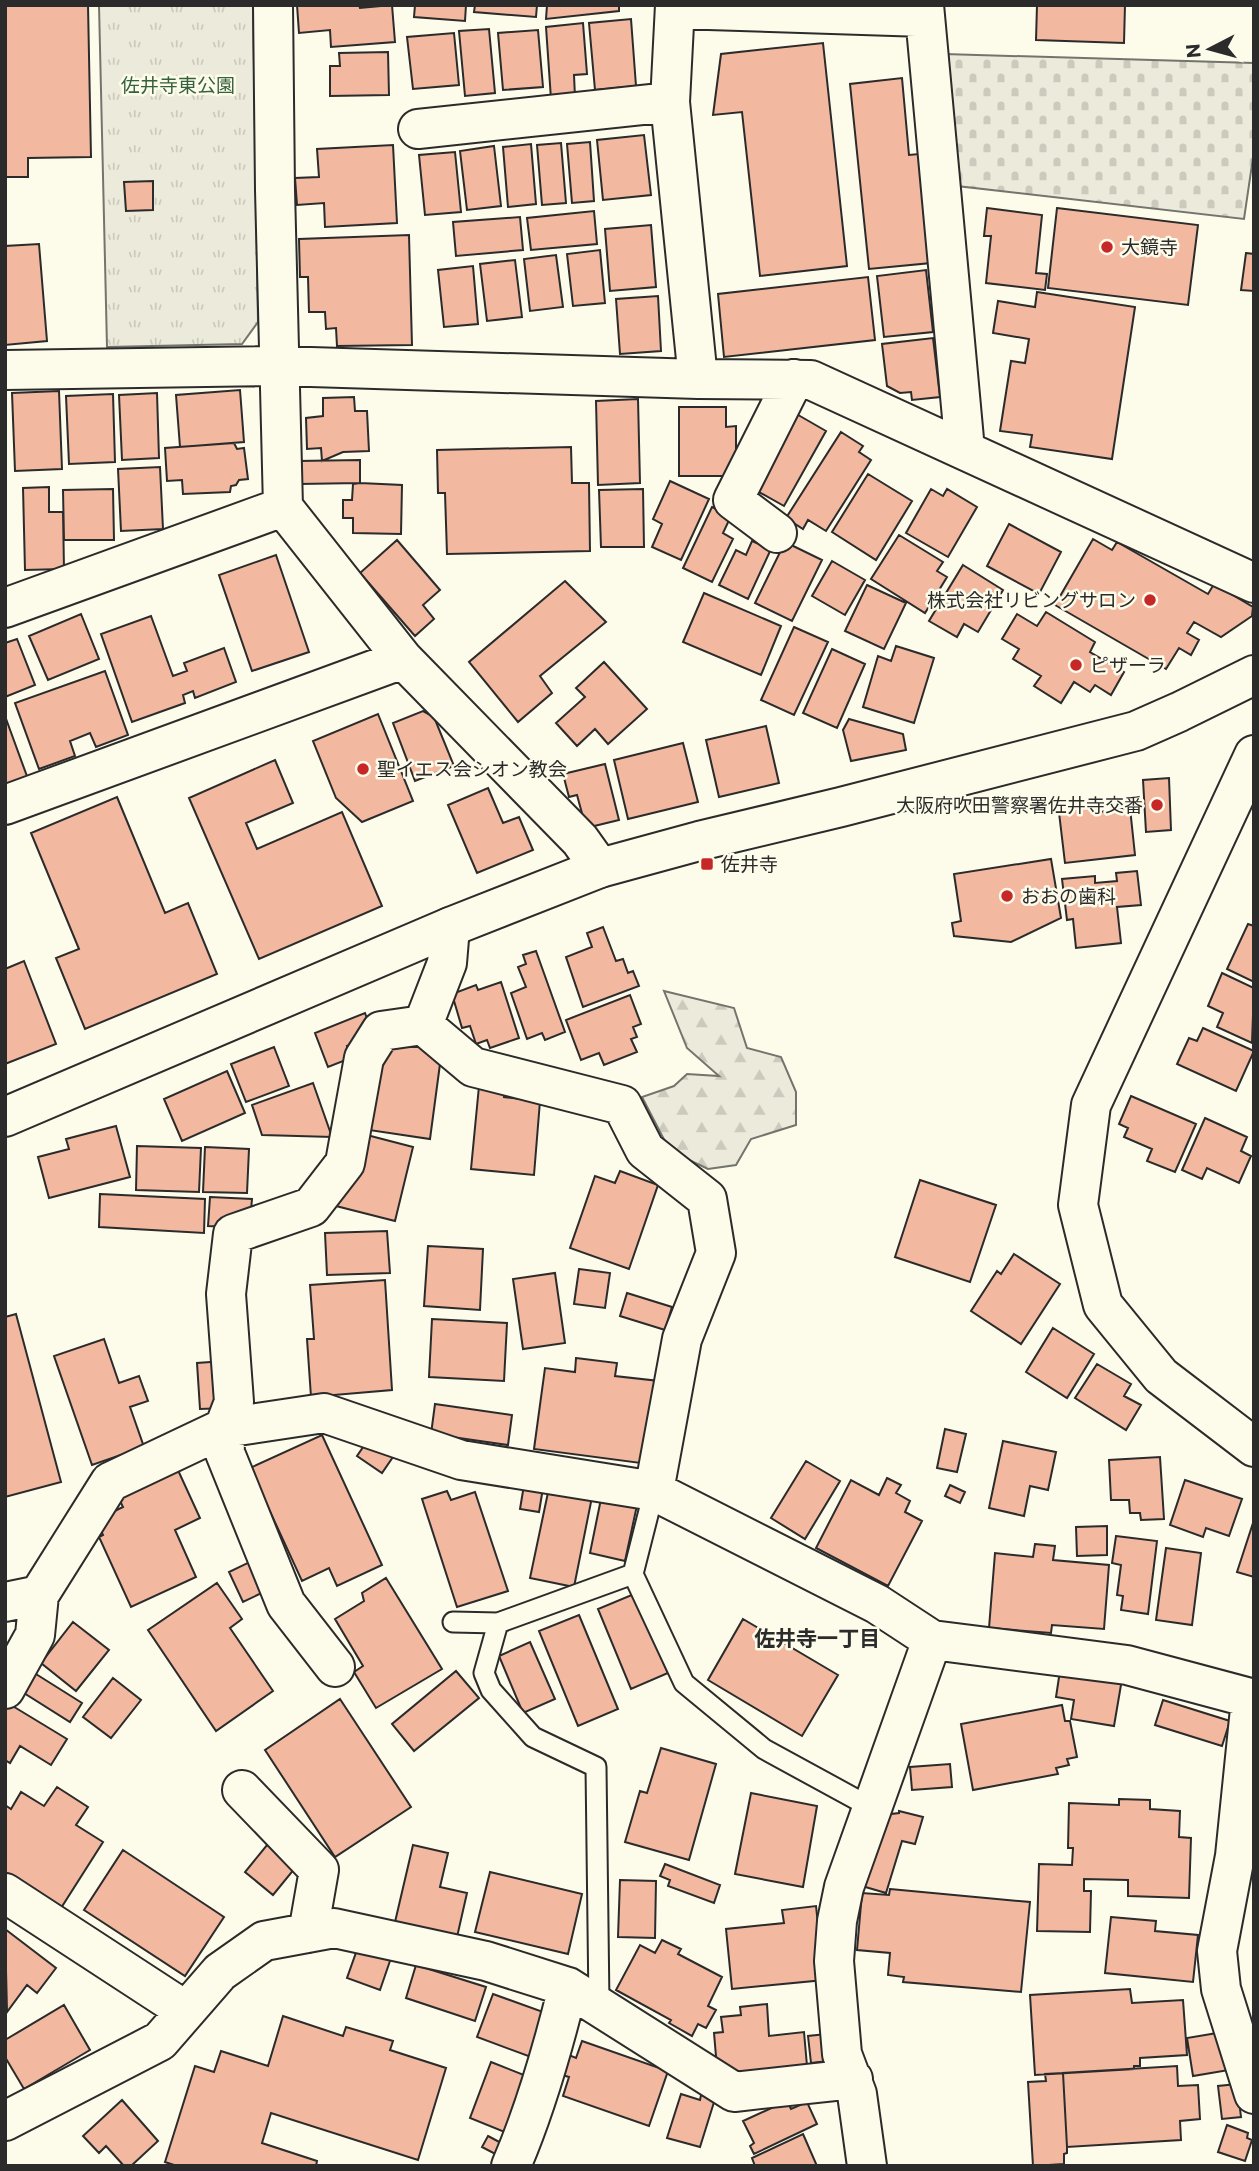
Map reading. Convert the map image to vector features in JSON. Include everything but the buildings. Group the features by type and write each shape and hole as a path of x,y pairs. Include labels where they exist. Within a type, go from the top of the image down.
{"street":[{"path":"273,5 283,508 403,659 580,840 600,868"},
{"path":"698,379 670,102 676,7 924,11 965,450"},
{"path":"418,129 670,102"},
{"path":"5,370 279,366 811,380 1254,583"},
{"path":"777,533 733,500 794,379"},
{"path":"5,608 283,508"},
{"path":"5,805 403,659"},
{"path":"5,1117 450,927 600,868 1136,731 1254,675"},
{"path":"1254,755 1091,1105 1078,1205 1103,1305 1161,1376 1254,1447"},
{"path":"423,1025 447,962 450,927"},
{"path":"335,1667 286,1604 225,1453 224,1428 234,1402 226,1294 233,1234 312,1207 345,1163 364,1058 381,1031 423,1025 473,1068 622,1105 645,1150 707,1199 716,1253 682,1339 653,1491"},
{"path":"5,1689 35,1635 22,1598 110,1482 224,1428 324,1413 461,1460 653,1491 877,1604 932,1640 1127,1665 1252,1699 1235,1856 1217,1951 1221,1989 1254,2094"},
{"path":"867,2166 857,2094 842,2054 834,1961 837,1921 844,1887 932,1640"},
{"path":"242,1790 319,1870 309,1933"},
{"path":"5,1893 186,2011"},
{"path":"5,2121 160,2041 220,1972 264,1941 334,1928 486,1961 584,1996 734,2092 853,2079"},
{"path":"510,2166 542,2083 584,1996"}],"lane":[{"path":"653,1491 633,1574 684,1684 764,1749 872,1808"},
{"path":"453,1622 498,1623 633,1574"},
{"path":"498,1623 484,1673 491,1690 533,1737 596,1767 584,1996"}],"green space":[{"name":"佐井寺東公園","path":"99,5 253,5 258,322 242,344 107,347"},
{"path":"944,54 1254,63 1254,151 1244,219 957,186"},
{"path":"664,991 734,1008 747,1048 781,1057 796,1092 796,1125 751,1139 736,1165 708,1169 670,1151 642,1097 674,1086 687,1074 719,1076 687,1048"}],"place":[{"name":"大鏡寺","path":"1107,247"},
{"name":"株式会社リビングサロン","path":"1150,600"},
{"name":"ピザーラ","path":"1076,665"},
{"name":"聖イエス会シオン教会","path":"363,769"},
{"name":"大阪府吹田警察署佐井寺交番","path":"1157,805"},
{"name":"佐井寺","path":"707,864"},
{"name":"おおの歯科","path":"1007,896"}],"district":[{"name":"佐井寺一丁目","path":"817,1639"}]}
